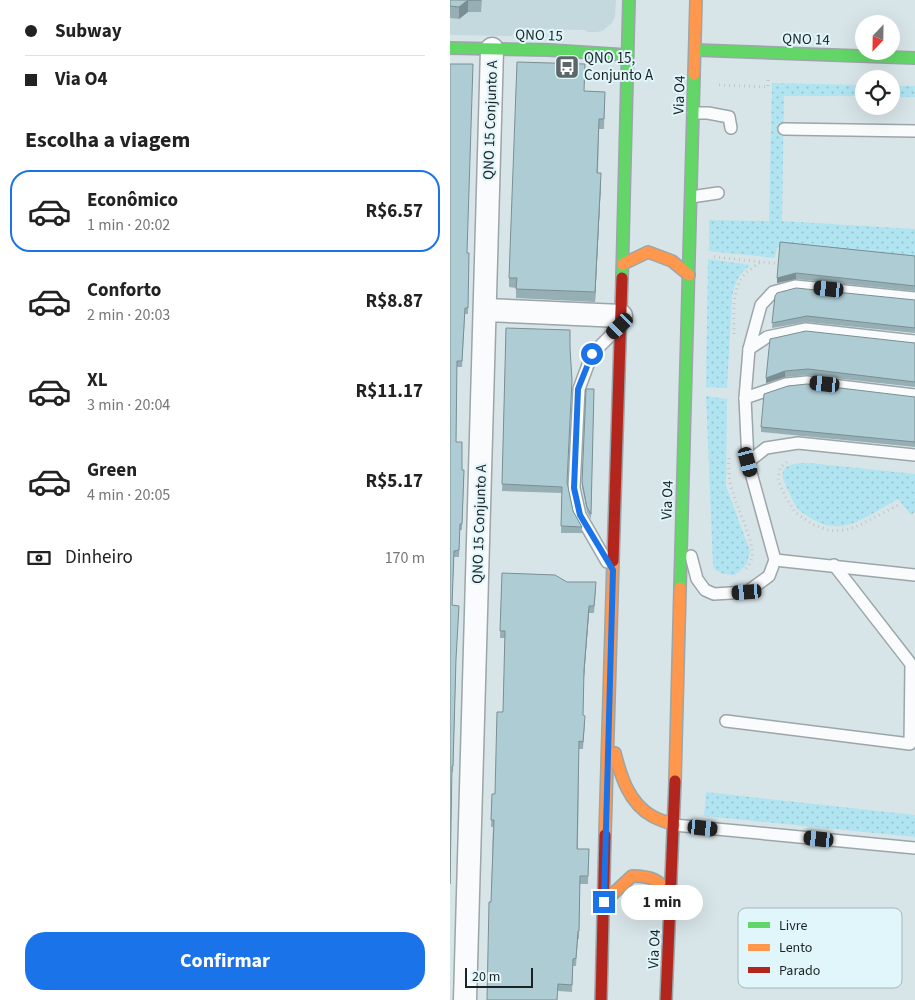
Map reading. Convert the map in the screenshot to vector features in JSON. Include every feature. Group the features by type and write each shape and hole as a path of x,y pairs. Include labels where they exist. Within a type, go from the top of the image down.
{"main road":[{"path":"601,1000 629,0"},
{"name":"Via O4","path":"666,1000 672,895 696,0"},
{"name":"QNO 15","path":"450,48 549,50 626,55"},
{"name":"QNO 14","path":"695,50 915,58"},
{"path":"623,264 648,252 672,261 689,275"},
{"path":"609,730 621,778 632,800 650,815 674,824"},
{"path":"604,902 632,876 647,875 662,883 672,895"}],"street":[{"name":"QNO 15 Conjunto A","path":"465,1000 492,49"},
{"path":"485,310 621,321"}],"lane":[{"path":"693,113 708,113 729,117 731,128"},
{"path":"784,129 915,131"},
{"path":"691,197 718,193"},
{"path":"682,523 697,580 705,590 714,594 747,592 769,576 775,560 748,462 745,398 749,349 760,305 773,292 795,286 915,298"},
{"path":"613,570 580,515 574,488 578,389 592,354 621,321"},
{"path":"749,349 766,337 806,329 915,341"},
{"path":"745,398 786,384 808,382 915,395"},
{"path":"748,462 766,448 798,443 915,456"},
{"path":"775,560 915,575"},
{"path":"726,721 912,744 911,664 834,565"},
{"path":"674,824 915,848"}],"path":[{"path":"710,256 781,264"},
{"path":"734,335 735,296 737,289 745,274 762,262"},
{"path":"729,451 728,470 732,493 752,546 752,557 748,568 743,572"},
{"path":"788,461 780,468 778,480 785,496 796,512 821,528 830,531 856,527 900,504"}],"shaded area":[{"path":"450,0 616,0 615,17 612,23 602,31 516,29 512,36 450,35"},
{"path":"772,83 855,85 855,96 784,96 782,221 915,229 915,261 777,247 775,258 709,251 709,220 769,221"},
{"path":"900,86 915,86 915,97 900,97"},
{"path":"708,259 751,265 735,284 732,298 727,388 706,387"},
{"path":"706,396 727,399 726,486 750,551 746,565 735,575 724,574 715,570 713,565"},
{"path":"800,463 915,474 915,512 911,515 898,499 864,519 849,524 830,526 819,522 797,508 784,481 784,469 790,465"},
{"path":"706,792 915,815 915,837 704,816"}],"building":[{"path":"450,0 468,0 459,7 450,6"},
{"path":"517,62 585,64 584,91 605,92 604,119 599,119 597,173 601,173 595,292 516,289 517,278 509,278"},
{"path":"450,64 473,64 467,253 469,253 468,308 465,308 462,361 457,361 456,442 462,442 462,470 464,470 459,550 454,551 452,605 459,606 452,766 450,884"},
{"path":"780,242 915,256 915,286 796,273 777,278"},
{"path":"796,288 915,300 915,328 807,316 772,323 777,293"},
{"path":"506,328 570,330 572,380 567,482 573,511 582,527 561,526 562,487 502,484"},
{"path":"806,331 915,343 915,382 808,369 785,371 766,378 770,339"},
{"path":"807,384 915,397 915,442 761,427 764,394 788,386"},
{"path":"586,389 594,389 591,514 587,507 582,482"},
{"path":"502,573 555,575 567,582 596,582 594,606 589,606 584,670 583,715 585,716 583,742 579,741 577,849 589,849 588,876 580,876 579,931 576,958 573,959 572,985 558,984 557,1000 487,1000 489,902 491,902 494,820 491,820 492,794 495,794 497,712 503,712 505,631 500,631"}],"traffic: fast":[{"path":"622,278 629,0"},
{"path":"450,48 549,50 627,55"},
{"path":"695,50 915,58"},
{"path":"680,588 694,74"}],"traffic: slow":[{"path":"694,74 696,0"},
{"path":"623,264 648,252 672,261 689,275"},
{"path":"605,835 613,561"},
{"path":"675,781 680,588"},
{"path":"615,753 623,780 637,804 652,816 674,825"},
{"path":"604,902 632,876 650,878 663,886 671,895"}],"traffic: jam":[{"path":"613,561 622,278"},
{"path":"666,1000 675,781"},
{"path":"601,1000 605,835"}],"place":[{"name":"QNO 15, Conjunto A","path":"567,67"}],"route":[{"path":"592,354 578,389 574,488 580,515 613,570 604,902"}]}
